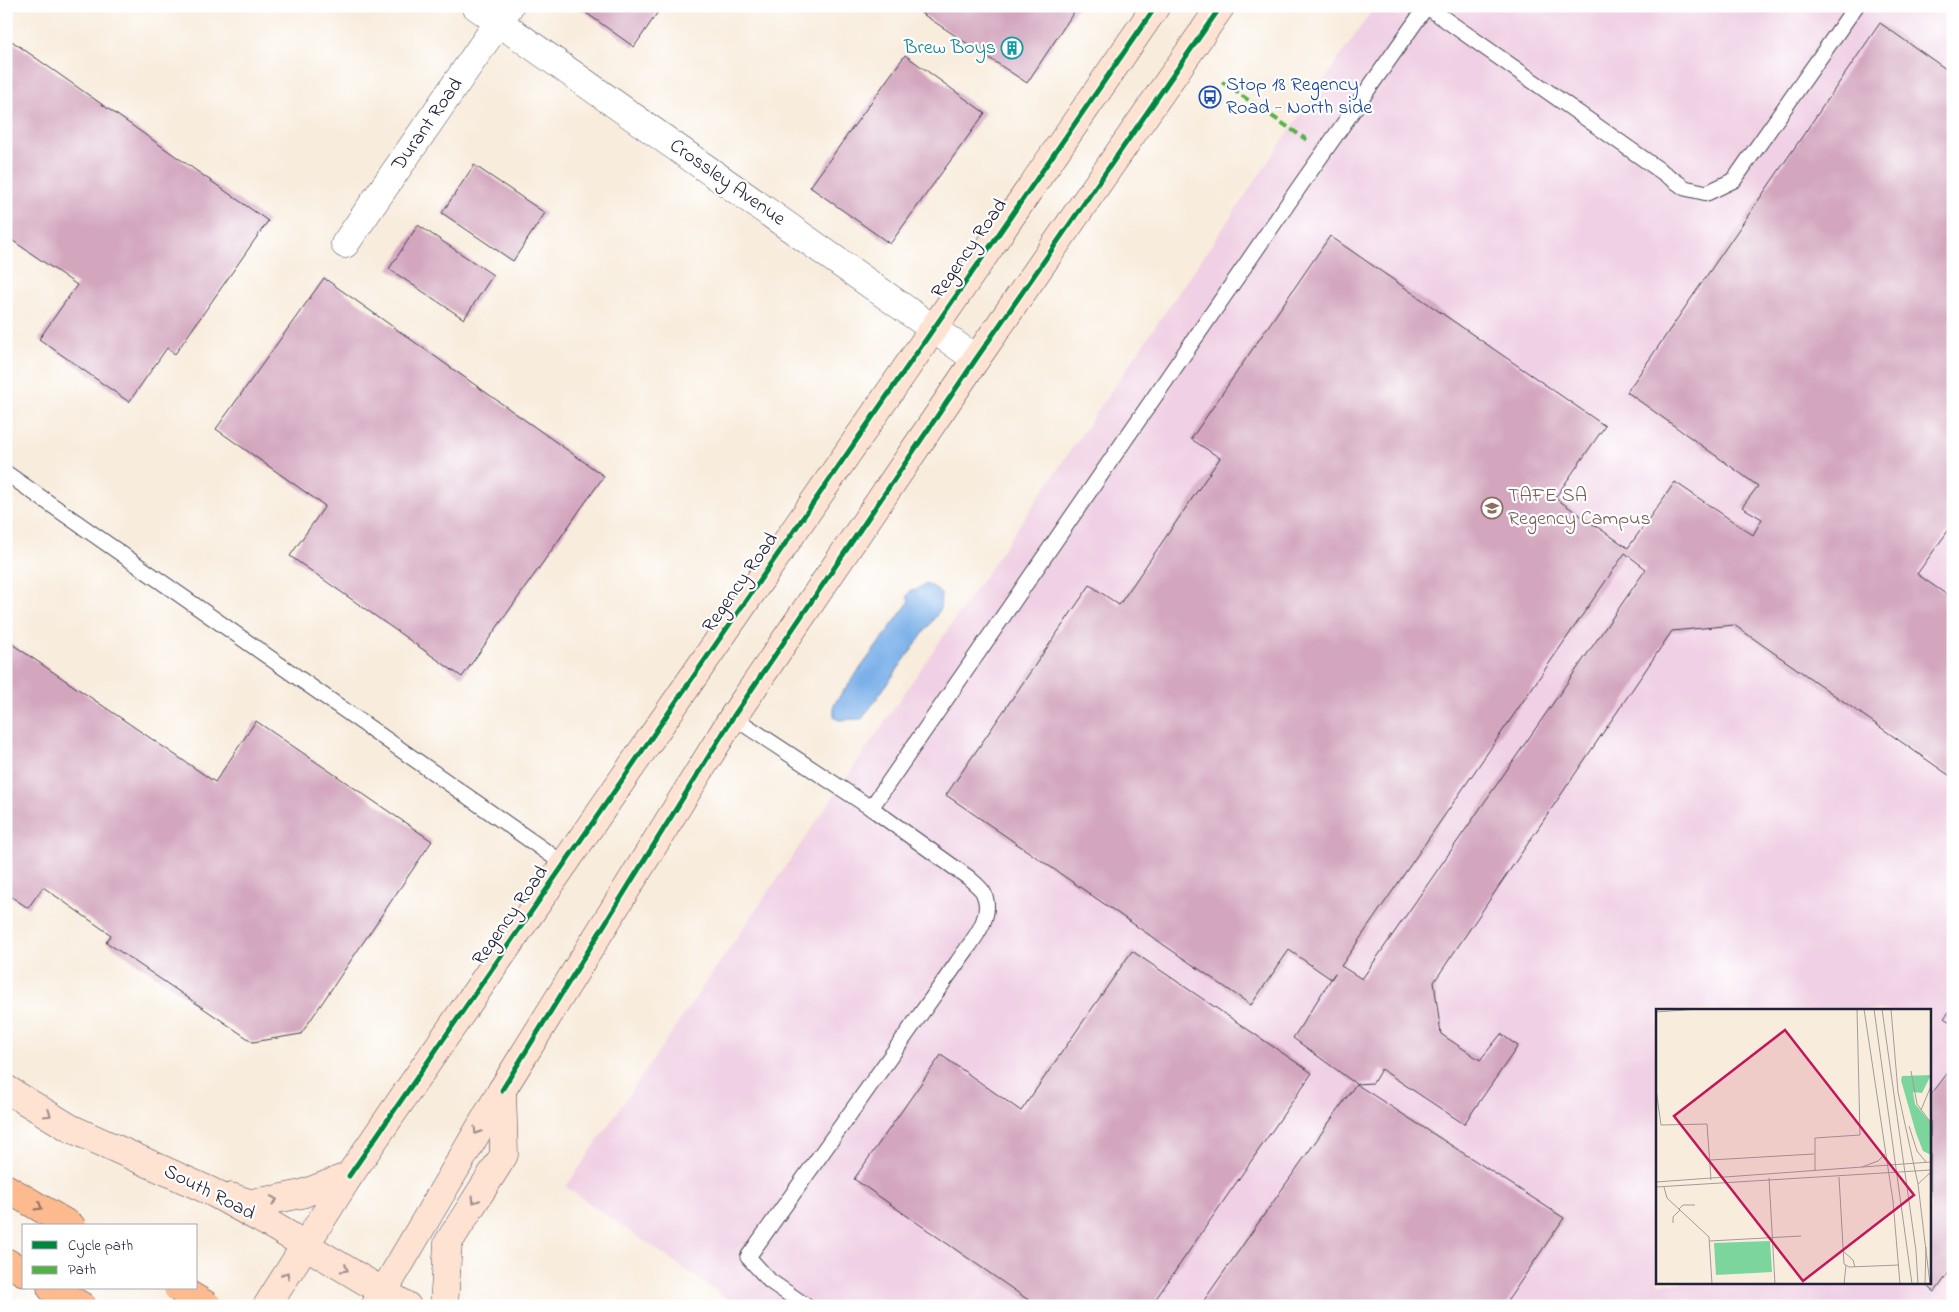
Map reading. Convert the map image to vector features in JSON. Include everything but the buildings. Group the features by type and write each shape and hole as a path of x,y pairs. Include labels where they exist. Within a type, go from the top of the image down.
{"highway":[{"path":"6,1188 68,1224"},
{"path":"6,1262 22,1271"},
{"path":"54,1290 82,1306"},
{"path":"181,1290 208,1306"}],"main road":[{"name":"Regency Road","path":"267,1306 349,1176 1156,6"},
{"path":"379,1299 502,1090 733,716 976,359 1221,6"},
{"name":"South Road","path":"6,1089 70,1128 210,1191 306,1245 379,1299 407,1306"},
{"path":"444,1306 448,1243 504,1155 502,1090"},
{"path":"210,1191 249,1203 302,1194 349,1176"}],"street":[{"name":"Crossley Avenue","path":"476,6 504,14 976,359"},
{"name":"Durant Road","path":"346,244 504,14"}],"lane":[{"path":"871,808 1426,6 1686,188 1707,193 1734,180 1856,6"},
{"path":"6,474 564,864"},
{"path":"733,716 871,808 969,878 983,892 987,911 979,931 963,955 748,1257 770,1281 806,1306"}],"shaded area":[{"name":"TAFE SA Regency Campus","path":"1375,6 1953,6 1953,1306 738,1306 566,1187"}],"water":[{"path":"925,584 934,587 941,594 940,610 862,719 838,720 834,716 834,704 909,602 907,596 910,591 916,590"}],"marked path":[{"path":"1222,82 1307,140"}],"cycle path":[{"path":"349,1176 1156,6"},
{"path":"502,1090 733,717 976,359 1221,6"}],"place":[{"name":"Brew Boys","path":"1012,48"},
{"name":"Stop 18 Regency Road - North side","path":"1210,97"},
{"name":"TAFE SA Regency Campus","path":"1492,508"}]}
